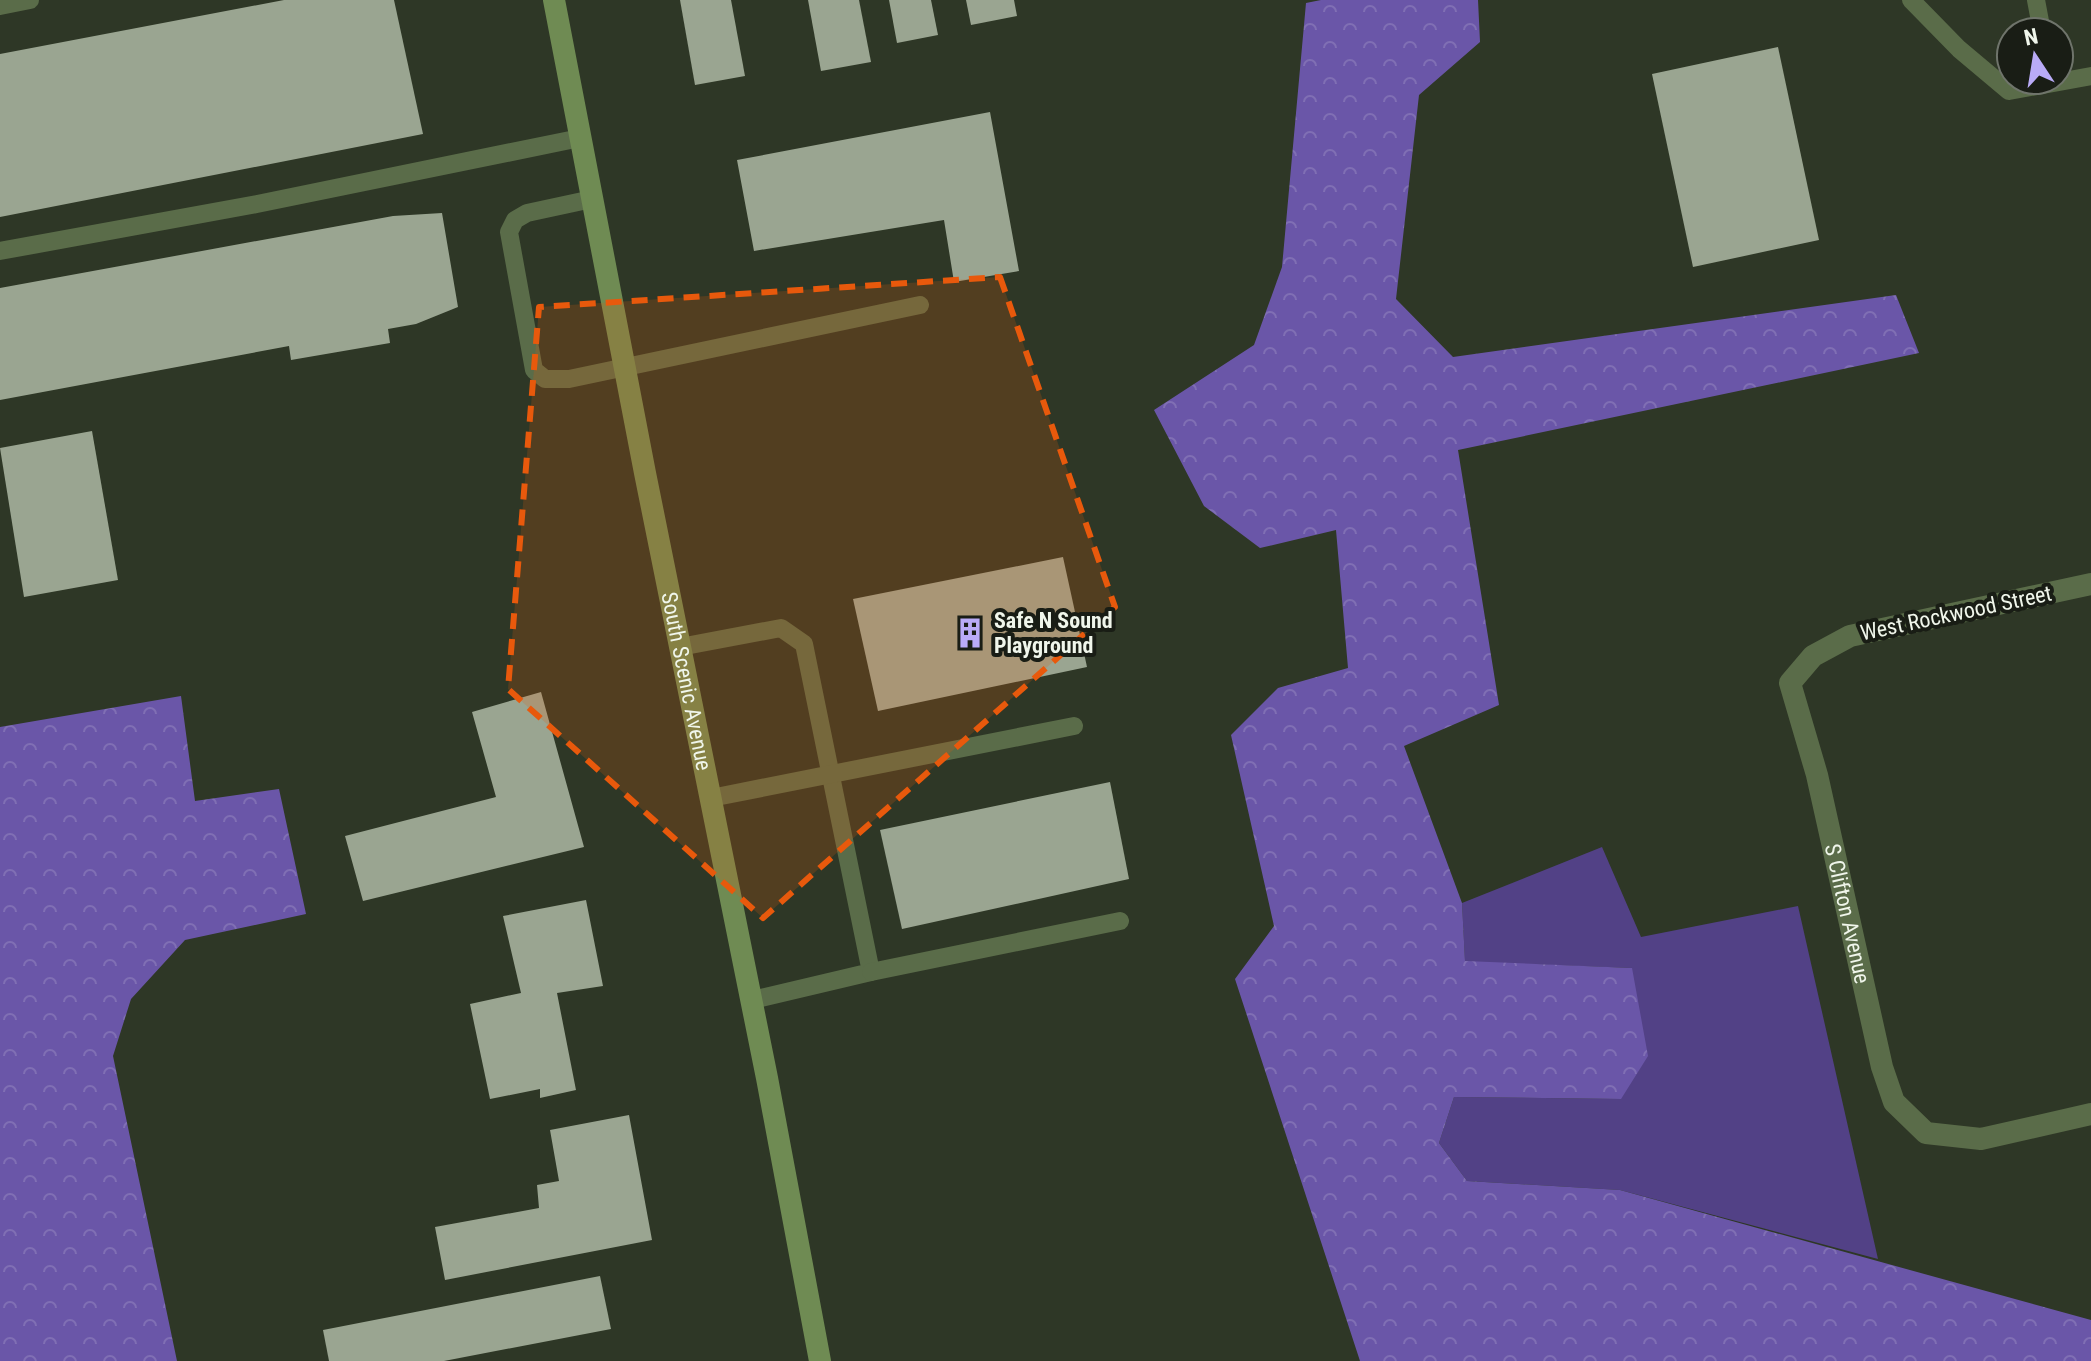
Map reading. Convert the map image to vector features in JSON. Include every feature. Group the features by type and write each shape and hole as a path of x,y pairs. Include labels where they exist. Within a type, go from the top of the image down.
{"main road":[{"name":"South Scenic Avenue","path":"554,0 752,1000 820,1361"}],"street":[{"name":"West Rockwood Street","path":"1790,683 1813,656 1850,636 2091,584"},
{"name":"S Clifton Avenue","path":"1790,683 1817,775 1882,1067 1894,1102 1926,1133 1981,1139 2091,1114"}],"lane":[{"path":"0,6 30,0"},
{"path":"1911,0 1959,49 1995,79"},
{"path":"0,251 242,207 580,138"},
{"path":"592,199 527,213 515,220 509,232 534,370 545,379 569,379 920,305"},
{"path":"680,647 781,628 804,644 871,972"},
{"path":"711,798 1074,726"},
{"path":"752,1000 1120,921"}],"highlighted area":[{"path":"1000,277 1115,607 763,918 508,689 539,307"}],"shaded area":[{"path":"1602,847 1641,937 1798,906 1878,1259 1620,1190 1467,1181 1439,1143 1454,1097 1620,1099 1632,968 1465,962 1462,903"}],"green space":[{"path":"1321,0 1478,0 1480,42 1419,95 1396,299 1453,357 1896,295 1919,353 1458,450 1499,705 1404,746 1462,903 1465,961 1632,968 1648,1056 1621,1099 1454,1097 1439,1143 1467,1181 1620,1190 2091,1320 2091,1361 1360,1361 1235,979 1274,926 1231,735 1278,688 1348,668 1336,530 1260,548 1204,506 1154,410 1254,345 1282,267 1306,3"},
{"path":"181,696 195,801 279,789 306,914 185,940 131,999 113,1056 177,1361 0,1361 0,727"}],"building":[{"path":"284,0 394,0 423,134 0,217 0,54"},
{"path":"680,0 731,0 745,76 695,85"},
{"path":"808,0 859,0 871,62 821,71"},
{"path":"889,0 931,0 938,35 897,43"},
{"path":"966,0 1014,0 1017,16 971,25"},
{"path":"1778,47 1819,240 1693,267 1652,74"},
{"path":"990,112 1019,271 954,282 944,220 754,251 737,160"},
{"path":"442,213 458,307 416,324 388,329 390,343 291,360 289,346 0,400 0,288 393,216"},
{"path":"92,431 118,580 24,597 0,448"},
{"name":"Safe N Sound Playground","path":"1063,557 1087,667 878,711 853,599"},
{"path":"541,692 584,847 363,901 345,836 496,797 472,712"},
{"path":"1110,782 1129,879 902,929 880,830"},
{"path":"586,900 603,986 557,993 576,1090 540,1098 540,1089 490,1099 470,1004 521,993 503,916"},
{"path":"629,1115 652,1240 445,1280 435,1227 539,1208 537,1185 559,1181 550,1130"},
{"path":"600,1276 611,1329 444,1361 329,1361 323,1330"}],"place":[{"name":"Safe N Sound Playground","path":"970,633"}]}
